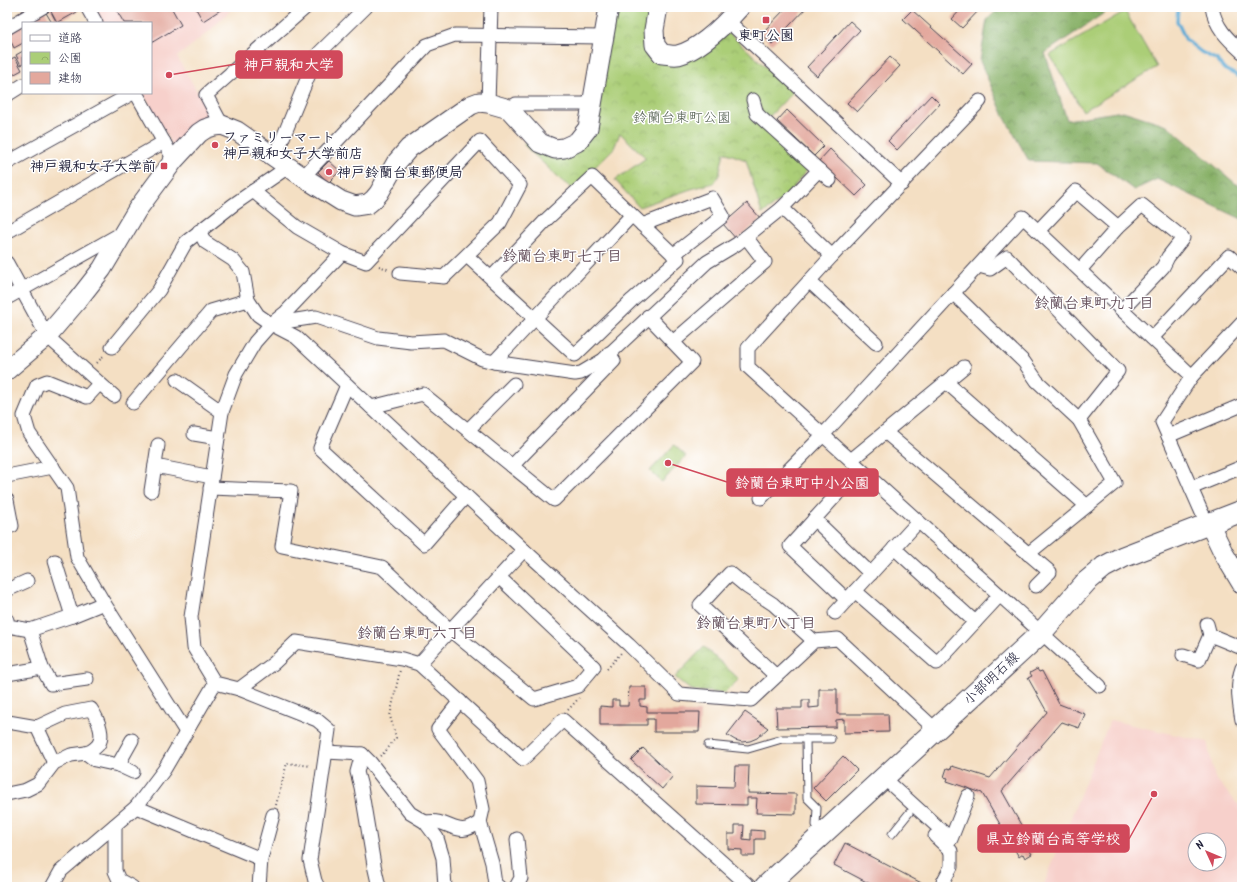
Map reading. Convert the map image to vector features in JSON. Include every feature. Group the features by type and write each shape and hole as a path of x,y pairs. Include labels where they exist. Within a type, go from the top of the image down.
{"main road":[{"name":"小部明石線","path":"766,887 1041,633 1086,582 1104,567 1123,557 1242,512"}],"street":[{"path":"7,28 44,7"},
{"path":"87,7 95,22"},
{"path":"222,125 206,95 306,7"},
{"path":"289,167 316,55 366,7"},
{"path":"488,103 491,7"},
{"path":"7,370 47,336 102,269 137,210 174,160 199,133 214,126 222,125 237,131 348,205 355,206 368,204 374,199 379,193 396,162 409,148 471,105 479,102 509,109 540,143 555,149 564,148 577,142 588,128 609,7"},
{"path":"658,7 654,30 655,45 662,54 677,56 695,48 728,21 740,7"},
{"path":"1212,7 1214,18 1224,35 1242,52"},
{"path":"728,21 902,184"},
{"path":"112,347 159,290 186,242 253,191 289,167 427,45 455,35 604,37"},
{"path":"7,95 22,87"},
{"path":"7,162 131,94"},
{"path":"137,94 174,160"},
{"path":"753,100 757,114 830,180"},
{"path":"980,101 832,256 748,348 748,367 1100,686"},
{"path":"509,109 516,104 592,104"},
{"path":"253,191 297,226 342,253 366,262 480,141 520,185 500,223 444,277 400,273"},
{"path":"7,232 164,142"},
{"path":"271,324 316,318 378,338 411,342 444,340 482,359 494,362 575,374 581,373 603,360 706,262 738,244 782,208 819,170"},
{"path":"467,256 534,319 575,355 632,300 678,259 631,216 592,177 547,219 491,278"},
{"path":"1038,231 1076,191 1118,227"},
{"path":"642,225 712,198 723,216 673,255"},
{"path":"1080,270 1118,227 1142,205 1183,238 1168,257 1163,267 1122,310"},
{"path":"782,208 832,256"},
{"path":"494,362 631,216"},
{"path":"761,498 823,435 1023,217 1192,376"},
{"path":"199,231 205,242 233,260 243,272 248,300 258,315 271,324 296,337 524,550 629,645 679,694 751,700 814,641 838,639 936,730"},
{"path":"7,298 124,232"},
{"path":"673,342 765,262 746,237"},
{"path":"318,887 310,860 329,730 317,720 238,689 215,683 194,648 191,617 222,412 236,374 255,342 342,253"},
{"path":"1152,338 1229,256 1242,268"},
{"path":"979,266 990,269 1007,257 1118,371 1079,420"},
{"path":"7,263 47,336 114,396"},
{"path":"809,281 876,344"},
{"path":"953,293 1024,362 1037,381 1079,420 1115,483 1028,554"},
{"path":"133,403 211,311 248,300"},
{"path":"371,407 423,394 554,500 692,362 648,316"},
{"path":"1242,323 1192,376 1162,422 1202,514 1210,525 1224,554 1242,584"},
{"path":"512,466 614,361 610,353"},
{"path":"964,367 885,432 855,464 814,520 790,546 937,663 1000,596"},
{"path":"178,380 222,412"},
{"path":"99,384 87,397 47,381 37,385 24,416 29,433 67,488 77,557 104,603 186,732"},
{"path":"946,382 1087,506"},
{"path":"468,430 514,384"},
{"path":"348,385 320,448 424,544 466,496"},
{"path":"1168,436 1242,405"},
{"path":"885,432 1050,572 1036,586"},
{"path":"194,434 218,438"},
{"path":"151,491 158,445"},
{"path":"155,466 211,482 291,491 282,546 382,567 450,630 534,699 578,686 594,667 499,577"},
{"path":"7,476 53,467"},
{"path":"1191,488 1242,467"},
{"path":"7,500 12,526"},
{"path":"814,520 871,574"},
{"path":"835,613 918,522"},
{"path":"894,548 975,622"},
{"path":"419,664 524,550"},
{"path":"55,561 72,616"},
{"path":"776,676 700,605 730,573 747,588 773,604 814,641"},
{"path":"7,590 27,581"},
{"path":"7,620 8,626 30,630 72,616 104,603"},
{"path":"30,630 42,668 51,684 87,679"},
{"path":"1183,655 1199,660 1209,630 1242,648"},
{"path":"238,689 274,663 296,642 402,659 419,664 523,759 563,720 750,887"},
{"path":"7,674 42,668"},
{"path":"1242,668 1239,676 1239,704 1242,720"},
{"path":"52,887 61,871 136,807 164,770 215,683"},
{"path":"460,701 438,729 477,781 483,809 480,822 492,863 495,884 498,887"},
{"path":"7,794 26,790 38,784 54,763 71,754 86,753 96,748 101,737 97,718 91,709 65,714 37,727 8,722"},
{"path":"37,727 54,763"},
{"path":"118,765 132,740"},
{"path":"326,752 366,758 410,813 424,822 437,838 443,858 445,887"},
{"path":"86,753 95,760 118,765 134,772"},
{"path":"366,758 357,772 379,887"},
{"path":"880,781 950,839 968,796"},
{"path":"880,781 909,813 951,851 951,867 943,882"},
{"path":"136,807 261,859"},
{"path":"259,887 261,859 273,815"},
{"path":"424,822 437,822 459,830 470,828 480,822"},
{"path":"115,825 115,871 119,880 132,887"},
{"path":"516,887 521,878 518,839"}],"lane":[{"path":"708,745 748,749 782,739 831,739"},
{"path":"806,739 806,798 817,808 816,825 823,834"},
{"path":"892,834 909,813"}],"path":[{"path":"366,262 400,273"},
{"path":"88,373 112,347"},
{"path":"603,673 629,645"},
{"path":"366,758 385,752 396,738 390,716 402,659"},
{"path":"566,712 582,695"},
{"path":"273,815 287,763 324,768"}],"shaded area":[{"path":"95,7 234,7 207,33 177,57 212,117 175,150 144,94 152,94 152,22 103,22"},
{"path":"1110,720 1207,742 1215,778 1242,809 1242,887 1043,887"}],"green space":[{"name":"鈴蘭台東町公園","path":"618,7 652,7 645,47 657,58 681,63 729,33 793,92 762,124 809,167 787,196 762,214 746,160 724,152 719,175 714,183 691,189 639,207 615,180 646,158 620,133 614,148 573,189 562,181 523,144 530,141 570,153"},
{"path":"1000,7 1113,7 1045,53 1067,120 1123,111 1167,125 1236,184 1242,186 1242,219 1157,179 1134,190 1097,163 1029,161 1004,116 980,61 987,20"},
{"path":"1125,11 1157,67 1083,111 1050,55"},
{"path":"674,445 686,456 662,482 650,471"},
{"path":"704,647 739,679 725,693 695,691 688,688 675,677"}],"building":[{"path":"74,7 77,12 56,22 49,8"},
{"path":"120,7 171,7 181,25 152,42 152,22 123,22 117,11 121,9"},
{"path":"195,7 225,7 203,21"},
{"path":"787,7 807,7 772,44 761,34"},
{"path":"963,7 982,7 962,28 952,19"},
{"path":"912,10 972,64 963,74 903,19"},
{"path":"45,11 51,22 30,22 29,19"},
{"path":"850,21 860,30 817,76 807,67"},
{"path":"22,26 22,44 14,48 7,33"},
{"path":"22,52 22,64 21,65 16,55"},
{"path":"15,57 22,70 11,76 7,70 7,61"},
{"path":"890,57 900,66 857,112 847,103"},
{"path":"931,95 940,104 897,150 888,141"},
{"path":"787,110 824,146 814,156 777,121"},
{"path":"830,149 867,185 856,196 819,161"},
{"path":"329,161 340,171 328,183 318,172"},
{"path":"747,203 761,219 737,240 723,224"},
{"path":"1037,669 1039,672 1042,671 1059,704 1085,714 1079,728 1062,722 1002,791 1034,848 1030,851 1032,854 1025,858 1023,854 1019,857 982,793 947,781 948,778 944,777 947,768 951,769 952,766 990,778 1047,712 1028,678 1032,676 1030,673"},
{"path":"629,687 646,687 646,700 640,700 640,706 647,707 647,712 700,712 699,732 654,732 654,719 647,719 647,725 600,725 600,706 612,707 612,700 619,700 619,706 628,706"},
{"path":"819,689 837,689 837,714 888,714 889,732 844,733 844,719 836,720 836,727 777,728 776,708 802,708 802,700 809,700 809,708 819,707"},
{"path":"745,712 768,728 757,738 742,742 727,735"},
{"path":"643,748 673,776 662,789 631,760"},
{"path":"843,756 857,770 826,801 813,788"},
{"path":"735,766 749,766 748,793 796,794 796,814 756,813 757,798 747,798 747,805 696,804 696,786 734,787"},
{"path":"735,825 744,825 743,839 751,840 751,830 764,831 764,839 755,839 755,856 742,856 742,850 728,849 728,834 735,834"},
{"path":"845,843 929,887 876,887 834,865"}],"waterway":[{"path":"1178,7 1177,21 1186,40 1201,52 1217,60 1224,69 1242,78"}],"place":[{"name":"東町公園","path":"766,20"},
{"name":"神戸親和大学","path":"169,75"},
{"name":"ファミリーマート 神戸親和女子大学前店","path":"215,145"},
{"name":"神戸親和女子大学前","path":"164,166"},
{"name":"神戸鈴蘭台東郵便局","path":"329,172"},
{"name":"鈴蘭台東町中小公園","path":"668,463"},
{"name":"県立鈴蘭台高等学校","path":"1154,794"}],"district":[{"name":"鈴蘭台東町七丁目","path":"562,256"},
{"name":"鈴蘭台東町九丁目","path":"1094,303"},
{"name":"鈴蘭台東町八丁目","path":"756,623"},
{"name":"鈴蘭台東町六丁目","path":"417,633"}]}
